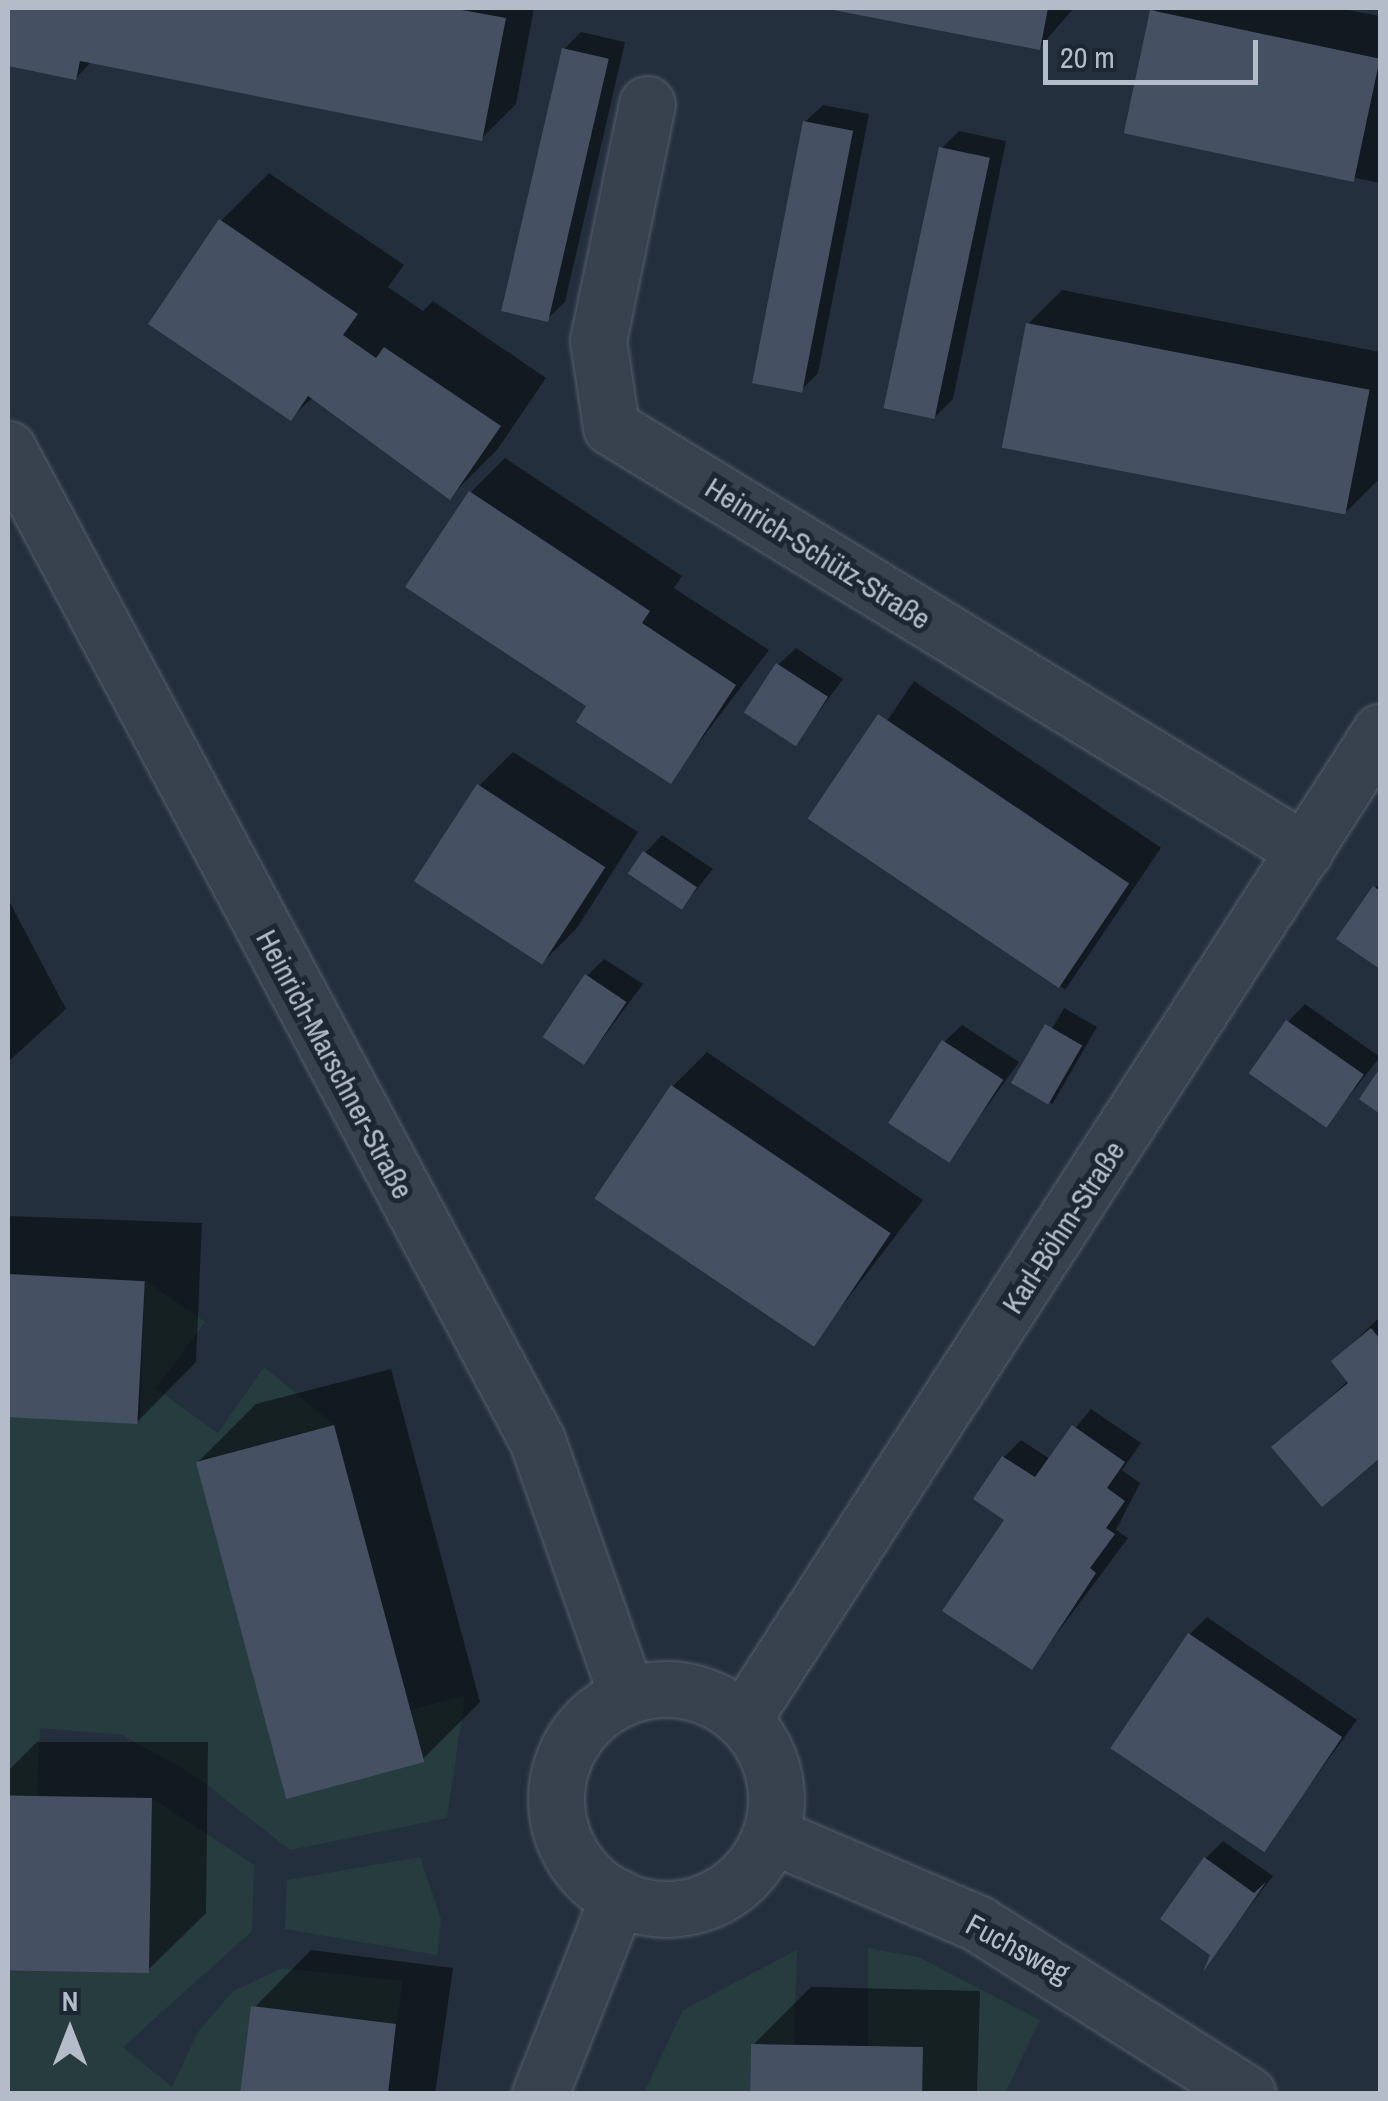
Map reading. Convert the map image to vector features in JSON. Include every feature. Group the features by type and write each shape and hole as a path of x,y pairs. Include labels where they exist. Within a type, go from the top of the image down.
{"street":[{"name":"Heinrich-Schütz-Straße","path":"646,104 598,340 611,428 1305,851"},
{"name":"Heinrich-Marschner-Straße","path":"8,449 537,1440 627,1695"},
{"name":"Karl-Böhm-Straße","path":"743,1719 1380,732"},
{"path":"695,1694 743,1719 767,1752 777,1793 771,1835 756,1863 708,1901 663,1908 618,1898 570,1854 555,1793 577,1734 627,1695 695,1694"},
{"name":"Fuchsweg","path":"771,1835 977,1922 1247,2094"},
{"path":"540,2094 618,1898"}],"green space":[{"path":"145,1280 205,1322 156,1389 218,1433 264,1367 334,1425 196,1461 286,1797 423,1762 410,1710 465,1695 447,1818 290,1850 198,1778 123,1735 40,1728 37,1799 8,1799 8,1417 140,1422"},
{"path":"152,1798 254,1865 252,1931 123,2047 172,2087 198,2032 233,1991 283,1968 403,1981 396,2024 252,2007 240,2093 8,2094 8,1971 149,1972"},
{"path":"420,1857 441,1919 437,1955 285,1929 287,1880"},
{"path":"868,1948 918,1957 1040,2020 1005,2093 922,2093 923,2047 868,2046"},
{"path":"797,1950 794,2044 751,2044 750,2093 644,2093 683,2010"}],"building":[{"path":"8,8 451,8 506,18 482,141 80,61 76,80 8,66"},
{"path":"823,8 1048,8 1040,50"},
{"path":"1150,10 1380,59 1354,182 1124,133"},
{"path":"562,48 609,59 548,322 501,311"},
{"path":"803,121 853,131 802,393 752,383"},
{"path":"939,147 990,158 934,419 883,408"},
{"path":"219,219 358,314 343,335 376,358 384,347 501,426 450,500 308,396 291,421 148,324"},
{"path":"1026,323 1370,390 1345,514 1002,448"},
{"path":"469,491 650,611 642,623 736,685 671,784 576,722 586,706 405,587"},
{"path":"776,663 828,697 796,746 744,712"},
{"path":"878,714 1129,883 1059,988 808,818"},
{"path":"477,784 605,867 542,965 414,881"},
{"path":"643,851 697,887 682,910 628,873"},
{"path":"1373,886 1380,891 1380,969 1336,939"},
{"path":"585,974 626,1002 584,1065 543,1037"},
{"path":"1286,1020 1364,1074 1327,1128 1249,1073"},
{"path":"1045,1024 1082,1046 1048,1104 1011,1083"},
{"path":"942,1040 1003,1080 949,1163 888,1123"},
{"path":"1380,1068 1380,1114 1359,1099"},
{"path":"671,1085 891,1233 814,1347 594,1199"},
{"path":"8,1274 145,1281 137,1424 8,1417"},
{"path":"1371,1328 1380,1339 1380,1458 1322,1507 1271,1447 1348,1383 1331,1361"},
{"path":"334,1425 424,1762 286,1799 196,1462"},
{"path":"1072,1425 1125,1462 1107,1488 1125,1501 1106,1528 1115,1534 1090,1568 1096,1573 1032,1670 942,1611 1004,1520 973,1499 1002,1456 1035,1477"},
{"path":"1188,1633 1342,1737 1264,1852 1110,1748"},
{"path":"8,1795 152,1798 149,1973 8,1971"},
{"path":"1204,1857 1254,1893 1266,1882 1203,1972 1210,1955 1160,1919"},
{"path":"251,2006 396,2024 388,2094 240,2094"},
{"path":"751,2044 923,2047 922,2094 750,2094"}]}
